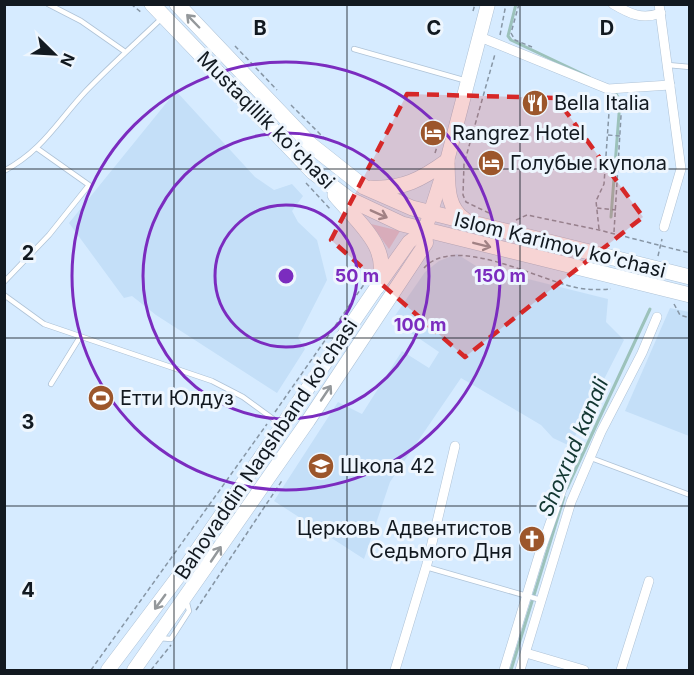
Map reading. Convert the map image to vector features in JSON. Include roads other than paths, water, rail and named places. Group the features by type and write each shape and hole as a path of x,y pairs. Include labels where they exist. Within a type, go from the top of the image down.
{"main road":[{"name":"Mustaqillik ko'chasi","path":"177,4 311,145 364,187 391,200 431,212"},
{"name":"Bahovaddin Naqshband ko'chasi","path":"134,670 186,599 426,243 425,230 431,212 440,162 470,81 488,4"},
{"name":"Mustaqillik ko'chasi","path":"147,9 164,16 326,183 363,206 402,224 425,230"},
{"path":"364,187 393,188 405,185 417,181 440,162 449,197 459,216 467,221"},
{"path":"326,183 379,248 383,273 371,285"},
{"name":"Islom Karimov ko'chasi","path":"431,212 690,277"},
{"name":"Bahovaddin Naqshband ko'chasi","path":"108,670 187,565 276,423 371,285 409,242 425,230"},
{"name":"Islom Karimov ko'chasi","path":"425,230 690,296"}],"street":[{"path":"613,4 634,16 650,17 660,9"},
{"path":"660,9 681,169 664,227"},
{"path":"480,37 564,72 614,88 670,85"},
{"path":"520,670 571,502 601,432 642,353 657,316"},
{"path":"395,670 426,567 455,446"},
{"path":"504,670 574,455"},
{"path":"621,670 650,581"},
{"path":"525,653 584,670"}],"lane":[{"path":"48,4 81,21 124,51"},
{"path":"4,164 7,170 38,150 84,93 124,51 164,16"},
{"path":"354,50 470,81"},
{"path":"668,65 690,67"},
{"path":"4,282 49,236 89,185 38,150"},
{"path":"4,295 44,324 212,381 243,397 276,423"},
{"path":"51,384 80,337"},
{"path":"591,458 690,495"},
{"path":"426,567 541,600"}],"waterway":[{"name":"Shoxrud kanali","path":"516,4 508,36 511,40 589,77"},
{"name":"Shoxrud kanali","path":"611,217 620,101 615,92"},
{"name":"Shoxrud kanali","path":"567,488 650,309"},
{"name":"Shoxrud kanali","path":"511,670 564,497"}],"place":[{"name":"Bella Italia","path":"535,103"},
{"name":"Rangrez Hotel","path":"433,133"},
{"name":"Голубые купола","path":"491,163"},
{"name":"Етти Юлдуз","path":"101,398"},
{"name":"Школа 42","path":"321,466"},
{"name":"Церковь Адвентистов Седьмого Дня","path":"532,539"}]}
